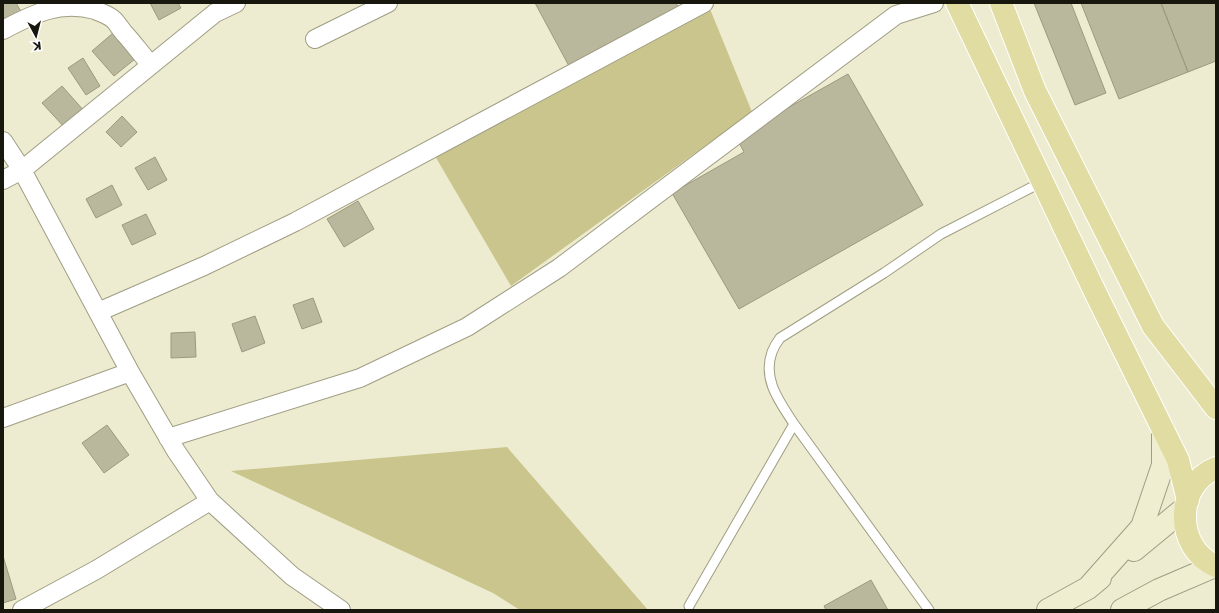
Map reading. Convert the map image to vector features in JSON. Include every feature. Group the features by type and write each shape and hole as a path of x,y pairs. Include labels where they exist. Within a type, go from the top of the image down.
{"main road":[{"path":"957,3 1096,294 1178,460 1187,504"},
{"path":"1001,3 1035,91 1153,326 1216,408"},
{"path":"1216,468 1200,479 1191,492 1187,504 1185,524 1189,539 1197,553 1210,564 1216,566"}],"street":[{"path":"3,180 22,170 215,13 236,3"},
{"path":"315,39 388,3"},
{"path":"98,312 204,266 295,222 704,3"},
{"path":"168,438 360,378 467,327 560,268 893,9 934,3"},
{"path":"3,30 41,10 53,7 72,6 91,9 102,13 113,20 151,65"},
{"path":"3,141 22,170 130,372 168,438 210,501 292,576 340,610"},
{"path":"3,418 130,372"},
{"path":"1088,588 1142,527 1163,465 1163,430"},
{"path":"22,610 96,570 210,501"},
{"path":"1048,610 1088,588 1187,504"},
{"path":"1122,610 1159,590 1216,566"}],"lane":[{"path":"929,610 794,424 775,395 770,380 769,364 772,351 780,338 884,274 941,234 1042,182"},
{"path":"689,606 794,424"}],"shaded area":[{"path":"710,9 752,112 511,286 435,156"},
{"path":"507,447 648,610 520,610 493,593 231,471"}],"building":[{"path":"3,3 16,3 22,13 3,25"},
{"path":"150,3 178,3 181,8 159,20"},
{"path":"535,3 676,3 679,8 569,66"},
{"path":"1034,3 1071,3 1106,93 1075,105"},
{"path":"1081,3 1161,3 1188,72 1119,99"},
{"path":"1161,3 1216,3 1216,61 1188,72"},
{"path":"113,33 135,59 114,76 92,51"},
{"path":"83,58 100,86 86,95 68,68"},
{"path":"848,74 923,205 739,309 672,193 744,152 736,137"},
{"path":"62,86 85,112 66,129 42,103"},
{"path":"122,116 137,132 121,147 106,132"},
{"path":"155,157 167,180 148,190 135,168"},
{"path":"112,185 122,205 96,218 86,199"},
{"path":"358,201 374,229 344,247 327,219"},
{"path":"146,214 156,234 132,245 122,225"},
{"path":"313,298 322,322 302,329 293,305"},
{"path":"255,316 265,343 242,352 232,324"},
{"path":"195,332 196,357 171,358 171,333"},
{"path":"107,425 129,455 104,473 82,443"},
{"path":"3,556 16,599 3,603"},
{"path":"871,580 888,610 826,610 824,606"}]}
